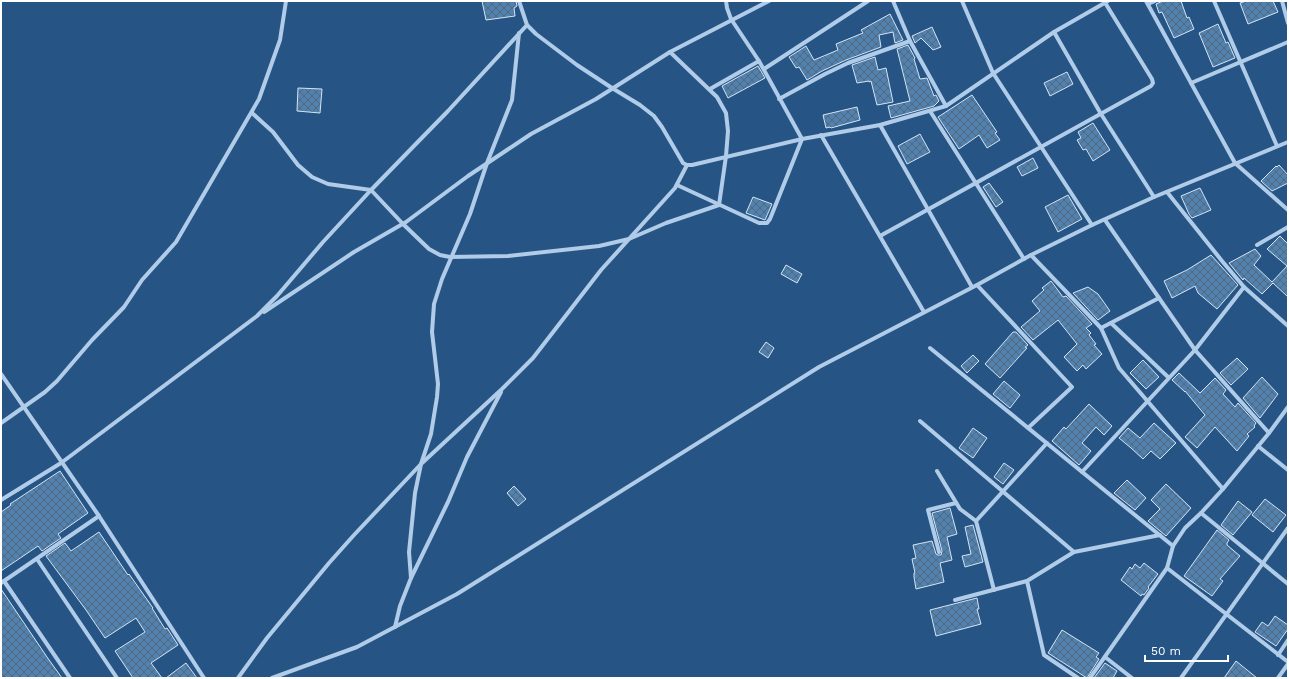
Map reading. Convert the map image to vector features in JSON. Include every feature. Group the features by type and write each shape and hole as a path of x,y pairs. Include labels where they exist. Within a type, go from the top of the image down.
{"street":[{"path":"1,422 46,392 57,381 92,340 124,307 142,280 176,242 260,99 280,40 286,1"},
{"path":"518,1 527,25 545,41 654,116 680,157 687,165"},
{"path":"726,1 727,8 732,19 764,69 779,99 802,138"},
{"path":"1,500 61,463 257,316 354,252 403,224 487,163 531,134 586,105 670,52 769,1"},
{"path":"764,69 868,1"},
{"path":"893,1 910,41 946,106"},
{"path":"962,1 993,73 1092,226"},
{"path":"1155,1 1147,2 1235,164 1288,210"},
{"path":"1214,1 1277,146"},
{"path":"1282,1 1288,21"},
{"path":"687,165 802,138 880,125 946,106 1054,32 1105,2 1152,79 1153,83 1151,86 880,236"},
{"path":"257,316 277,296 323,242 371,190 448,111 527,25"},
{"path":"1054,32 1101,114 1154,197"},
{"path":"411,578 409,552 415,493 431,434 437,397 438,384 432,332 436,295 470,214 487,163 512,100 519,33"},
{"path":"779,99 836,68 910,41"},
{"path":"1191,83 1288,42"},
{"path":"670,52 710,89 717,97 726,113 728,130 719,205"},
{"path":"710,89 759,61"},
{"path":"930,111 1024,259"},
{"path":"252,113 273,132 298,165 312,177 328,184 371,190 403,224 430,249 440,255 452,257 494,257 599,246 628,239 719,205"},
{"path":"880,125 972,288"},
{"path":"821,135 924,312"},
{"path":"676,185 759,223 767,223 770,219 802,138"},
{"path":"272,678 357,647 457,594 819,367 972,288 1031,255 1154,197 1288,142"},
{"path":"238,678 267,638 329,563 422,464 533,358 582,294 628,239 670,193 687,165"},
{"path":"1167,192 1244,287 1288,326"},
{"path":"1105,220 1195,350 1269,433"},
{"path":"1257,245 1288,227"},
{"path":"1031,255 1101,328 1119,368 1223,489"},
{"path":"977,285 1072,387 1028,428"},
{"path":"1082,472 1148,401 1168,377 1195,350 1244,287"},
{"path":"1101,328 1159,298"},
{"path":"1111,323 1168,377"},
{"path":"930,348 1173,546"},
{"path":"1,374 99,516 204,678"},
{"path":"395,627 400,606 411,578 448,502 467,457 502,389"},
{"path":"1090,678 1167,568 1173,546 1186,528 1202,513 1223,489 1269,433 1288,407"},
{"path":"920,421 1074,552"},
{"path":"976,521 1047,443"},
{"path":"1258,446 1288,470"},
{"path":"937,471 960,509 976,521 994,590"},
{"path":"939,552 928,510 956,503"},
{"path":"1202,513 1288,584"},
{"path":"70,678 3,582 99,516"},
{"path":"1181,678 1288,528"},
{"path":"955,600 1027,581 1074,552 1160,535"},
{"path":"37,559 117,678"},
{"path":"1167,568 1288,663 1278,678"},
{"path":"1027,581 1044,655 1078,678"},
{"path":"1278,655 1288,640"},
{"path":"1105,657 1132,678"}],"building":[{"path":"482,1 516,1 517,6 514,8 515,16 486,20"},
{"path":"1163,1 1181,1 1187,18 1189,17 1194,29 1174,38 1162,12 1159,13 1156,4"},
{"path":"1246,1 1273,1 1278,12 1248,24 1240,3"},
{"path":"890,14 903,40 895,43 893,32 879,35 881,47 846,60 807,80 799,67 796,68 789,57 806,46 814,60 838,50 836,44 863,33 861,30"},
{"path":"1218,24 1226,43 1228,42 1235,58 1213,67 1199,33"},
{"path":"932,27 941,47 933,50 921,38 915,43 912,36"},
{"path":"908,45 915,58 914,59 920,79 927,78 934,96 936,95 939,101 934,106 891,118 888,106 910,101 897,49"},
{"path":"875,57 878,70 886,68 893,102 877,105 871,81 857,83 852,65"},
{"path":"758,66 765,78 728,98 722,86"},
{"path":"1067,72 1073,84 1050,96 1044,83"},
{"path":"298,88 322,89 320,113 297,111"},
{"path":"972,95 997,132 995,133 1000,140 987,148 979,135 959,149 938,117"},
{"path":"857,107 860,120 826,128 823,115"},
{"path":"1093,123 1110,150 1093,161 1086,149 1083,150 1077,140 1081,138 1078,132"},
{"path":"920,134 930,152 907,164 898,146"},
{"path":"1033,158 1038,168 1022,176 1017,167"},
{"path":"1279,165 1288,175 1288,183 1272,191 1261,181 1276,166 1277,167"},
{"path":"989,183 1003,202 996,207 983,187"},
{"path":"1200,188 1211,210 1192,218 1181,196"},
{"path":"1068,195 1082,219 1058,232 1045,207"},
{"path":"753,197 772,204 765,220 746,213"},
{"path":"1280,236 1288,244 1288,297 1273,283 1262,294 1244,278 1243,280 1229,263 1255,249 1261,256 1254,265 1272,282 1287,266 1267,249"},
{"path":"1211,255 1238,285 1217,309 1198,293 1195,286 1172,298 1164,281 1187,270"},
{"path":"786,265 802,274 797,283 781,274"},
{"path":"1051,281 1063,297 1066,296 1092,324 1086,328 1091,333 1089,335 1096,344 1094,345 1102,354 1086,369 1083,365 1077,371 1064,357 1077,344 1058,320 1033,340 1021,327 1040,311 1032,301 1044,290 1042,288"},
{"path":"1088,287 1098,294 1110,311 1098,320 1073,293"},
{"path":"1013,332 1016,332 1028,345 1000,378 985,364"},
{"path":"766,342 774,348 768,358 759,352"},
{"path":"973,355 979,361 967,373 961,366"},
{"path":"1237,358 1248,369 1231,385 1220,373"},
{"path":"1143,360 1159,377 1146,389 1130,373"},
{"path":"1179,373 1200,393 1215,378 1226,390 1223,394 1235,407 1238,403 1256,423 1254,426 1255,427 1247,434 1249,436 1237,451 1215,427 1197,448 1185,437 1205,415 1185,391 1172,380"},
{"path":"1262,377 1278,394 1260,418 1243,398"},
{"path":"1004,381 1020,395 1010,408 993,394"},
{"path":"1089,404 1112,426 1104,435 1096,427 1082,443 1091,451 1079,465 1052,441 1064,427 1066,429"},
{"path":"1154,423 1176,443 1160,459 1151,451 1143,459 1119,438 1128,428 1140,438"},
{"path":"973,428 987,438 973,458 959,448"},
{"path":"1004,463 1014,470 1003,484 994,477"},
{"path":"60,471 88,513 58,534 61,538 42,551 38,546 1,571 1,512 11,505 10,504"},
{"path":"1127,480 1146,498 1135,510 1114,493"},
{"path":"1166,484 1191,508 1166,536 1148,521 1160,509 1151,500"},
{"path":"514,486 526,499 518,506 507,493"},
{"path":"1265,499 1286,515 1273,532 1252,515"},
{"path":"1238,501 1252,512 1233,535 1221,525"},
{"path":"950,508 957,534 947,537 952,560 940,563 944,582 916,589 912,559 916,558 913,545 932,541 936,554 941,555 942,551 932,513"},
{"path":"973,525 983,562 965,567 962,556 971,554 965,527"},
{"path":"1217,530 1229,540 1227,545 1240,556 1220,579 1223,581 1212,596 1184,576"},
{"path":"99,532 128,575 129,574 153,608 165,629 167,628 178,645 151,663 162,678 133,678 115,651 145,632 136,618 105,638 46,556 65,543 71,551"},
{"path":"1144,563 1158,574 1144,595 1142,594 1141,596 1121,580 1130,567 1132,569 1135,564 1140,568"},
{"path":"1,589 47,657 62,678 1,678"},
{"path":"977,598 979,609 977,609 981,624 936,636 930,610"},
{"path":"1275,616 1288,625 1288,629 1276,646 1255,632 1262,622 1268,626"},
{"path":"1062,630 1099,653 1096,657 1099,659 1087,678 1048,653"},
{"path":"1236,661 1257,678 1224,678"},
{"path":"186,663 197,678 166,678"},
{"path":"1105,663 1117,671 1113,678 1094,678"}]}
